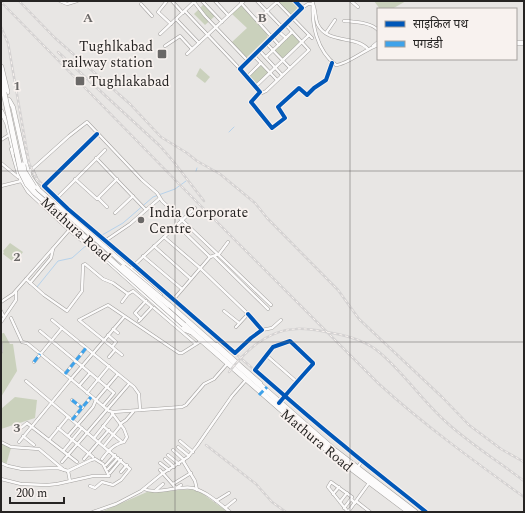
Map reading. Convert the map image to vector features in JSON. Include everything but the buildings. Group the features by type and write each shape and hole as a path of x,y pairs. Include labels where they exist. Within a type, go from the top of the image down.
{"highway":[{"name":"Mathura Road","path":"1,67 3,93 21,172 27,184 193,333 198,341 228,363 332,454 409,512"},
{"path":"1,74 3,93"},
{"path":"1,84 3,93"},
{"name":"Mathura Road","path":"3,93 24,171 36,191 171,305 280,404 317,432 357,468 415,512"}],"main road":[{"name":"Mathura Road","path":"3,93 13,105 26,165 39,190 66,211 83,229 97,238 171,305"},
{"name":"Mathura Road","path":"1,111 6,120 20,179 28,189 70,229 78,234 186,330 193,333"},
{"path":"6,120 16,118"},
{"path":"58,218 66,211"},
{"path":"78,234 83,229"}],"street":[{"path":"60,1 67,4 77,1"},
{"path":"141,4 152,17 167,1"},
{"path":"172,1 208,35 260,93"},
{"path":"202,1 222,22"},
{"path":"215,1 228,15"},
{"path":"258,1 283,26 292,32 309,50 266,91 260,93 251,102 272,128 285,118 278,107 299,88 307,95 326,80 332,63"},
{"path":"257,20 276,1 312,38"},
{"path":"295,1 302,8"},
{"path":"160,34 195,2 205,16 248,61"},
{"path":"187,54 243,2 279,44"},
{"path":"354,2 358,7"},
{"path":"240,69 302,8 313,3"},
{"path":"313,3 318,26 316,36"},
{"path":"313,3 313,15 319,46 336,66 377,44"},
{"path":"158,11 171,24"},
{"path":"176,19 199,43"},
{"path":"326,33 334,20"},
{"path":"344,21 368,24 377,29"},
{"path":"318,26 332,37 363,43 368,48"},
{"path":"278,31 286,38"},
{"path":"266,57 292,32"},
{"path":"255,86 276,68 309,35"},
{"path":"166,46 180,36 192,49"},
{"path":"266,43 290,68"},
{"path":"259,50 282,75"},
{"path":"253,55 277,80"},
{"path":"247,77 262,63"},
{"path":"1,114 9,135 20,179"},
{"path":"271,305 146,184 87,122 68,136 30,171 66,211 97,238 105,241 134,265 235,353 262,330 272,328 281,320"},
{"path":"89,125 93,122"},
{"path":"44,186 97,134"},
{"path":"1,140 9,135"},
{"path":"56,199 105,150"},
{"path":"96,158 146,209"},
{"path":"1,163 20,179"},
{"path":"1,186 20,179"},
{"path":"75,179 96,199 98,198 107,207"},
{"path":"98,198 117,179"},
{"path":"115,213 133,196"},
{"path":"105,241 130,224 159,196"},
{"path":"130,269 195,208"},
{"path":"177,225 210,257"},
{"path":"1,302 16,291 70,229 88,244"},
{"path":"164,237 200,268 248,314 262,330"},
{"path":"173,300 210,257 219,254 228,242"},
{"path":"154,246 191,279"},
{"path":"30,283 51,258 53,248"},
{"path":"143,256 182,289"},
{"path":"214,256 268,309"},
{"path":"26,280 67,311 82,291 83,265 85,264 103,279 113,283 128,294"},
{"path":"1,322 16,300 16,291"},
{"path":"122,302 128,294 134,291 146,301 152,307 140,320 135,313 146,301"},
{"path":"122,355 79,320 108,306 179,353 182,353 198,341 154,308"},
{"path":"1,311 4,317"},
{"path":"224,311 239,323"},
{"path":"236,326 248,314"},
{"path":"19,442 124,317"},
{"path":"17,318 12,319 22,342 27,342 112,413 121,424 127,437 123,442 118,443 109,450 102,459"},
{"path":"52,320 109,366 138,392 140,410"},
{"path":"193,326 198,321"},
{"path":"34,362 62,328"},
{"path":"113,329 118,333"},
{"path":"40,331 114,393 103,406"},
{"path":"108,335 116,342 112,347"},
{"path":"280,404 285,396 313,363 291,341 274,346 255,370 285,396 362,460 426,512"},
{"path":"1,344 1,352"},
{"path":"64,374 86,348"},
{"path":"109,357 115,350"},
{"path":"266,355 297,382"},
{"path":"94,438 112,413 184,406 203,385 214,379 228,363"},
{"path":"87,393 109,366"},
{"path":"79,386 90,373"},
{"path":"68,436 93,407 96,400 118,374"},
{"path":"94,512 123,501 144,489 163,473 179,464 189,456 232,396 247,380"},
{"path":"26,381 130,469 121,480 113,485 102,482 96,488 90,486"},
{"path":"62,462 129,384"},
{"path":"72,420 91,397"},
{"path":"72,400 82,408"},
{"path":"104,446 121,424 133,412"},
{"path":"49,440 68,417"},
{"path":"21,428 26,422 77,462"},
{"path":"103,426 123,442"},
{"path":"58,428 93,457"},
{"path":"63,451 82,428"},
{"path":"84,459 109,430"},
{"path":"23,436 34,445"},
{"path":"180,441 193,452"},
{"path":"1,442 11,447 39,449 64,470"},
{"path":"178,447 189,456"},
{"path":"173,450 191,473 196,484 196,490"},
{"path":"106,465 114,455"},
{"path":"168,455 179,464"},
{"path":"1,463 22,469 68,471 94,459 103,464 108,475 108,477 93,476 57,484 39,485 17,483 1,479"},
{"path":"108,469 119,459"},
{"path":"110,473 119,459"},
{"path":"165,460 174,467"},
{"path":"357,468 362,460"},
{"path":"160,463 169,470"},
{"path":"121,472 127,465"},
{"path":"160,470 176,488"},
{"path":"68,471 70,481"},
{"path":"173,484 191,473"},
{"path":"370,482 355,502 348,512 328,488 331,482 353,497 351,499 355,502 370,512"},
{"path":"156,490 163,484"},
{"path":"176,488 181,485"},
{"path":"333,494 339,487"},
{"path":"144,489 147,491 192,488 216,501 230,512"},
{"path":"216,501 229,493"},
{"path":"340,502 347,493"},
{"path":"344,508 351,499"},
{"path":"225,508 235,500"},
{"path":"363,512 366,509"}],"green space":[{"path":"277,1 294,1 302,8 293,17"},
{"path":"374,1 406,1 394,8 379,8"},
{"path":"204,4 215,16 205,25 194,14"},
{"path":"241,5 268,35 268,37 246,58 232,42 247,28 232,14"},
{"path":"291,32 301,42 281,61 272,51"},
{"path":"260,64 269,73 256,84 247,76"},
{"path":"200,68 210,77 205,83 196,76"},
{"path":"10,243 23,252 15,263 3,254 3,251"},
{"path":"3,333 10,344 13,344 17,371 1,397 1,355 3,350 1,334"},
{"path":"15,397 37,400 35,418 1,429 1,409"},
{"path":"1,440 11,448 6,465 1,463"},
{"path":"196,489 228,512 101,512 147,492"}],"waterway":[{"path":"229,132 234,127"},
{"path":"97,238 123,223 153,197 175,189 186,181"},
{"path":"37,287 58,261 72,258 89,243"}],"railway":[{"path":"19,1 55,38 130,104 161,137 197,161 220,174 255,203 267,218 338,290 359,319 442,397 469,425 501,449 524,462"},
{"path":"1,2 186,191 379,384 431,428 524,497"},
{"path":"1,27 8,43 29,163 37,179 52,197 107,242 335,440 426,512"},
{"path":"58,52 160,146 204,201"},
{"path":"229,372 235,364 258,343 276,333 286,330 314,330 351,337 369,345 379,352 453,428 524,481"},
{"path":"206,445 256,484 272,502 286,512"}],"marked path":[{"path":"65,374 86,348"},
{"path":"34,362 40,354"},
{"path":"259,395 267,387"},
{"path":"72,420 91,397"},
{"path":"72,400 82,408"}],"cycle path":[{"path":"295,1 302,8 240,69 260,92 251,102 272,128 285,118 278,107 299,88 307,95 326,80 332,63"},
{"path":"97,134 44,186 68,209 235,353 262,330 248,314"},
{"path":"279,403 283,398 287,393 291,388 313,364 290,341 273,347 255,370 266,379 277,389 288,398 299,408 363,462 426,512"}],"place":[{"name":"Tughlkabad railway station","path":"162,54"},
{"name":"Tughlakabad","path":"80,81"},
{"name":"India Corporate Centre","path":"141,220"}]}
